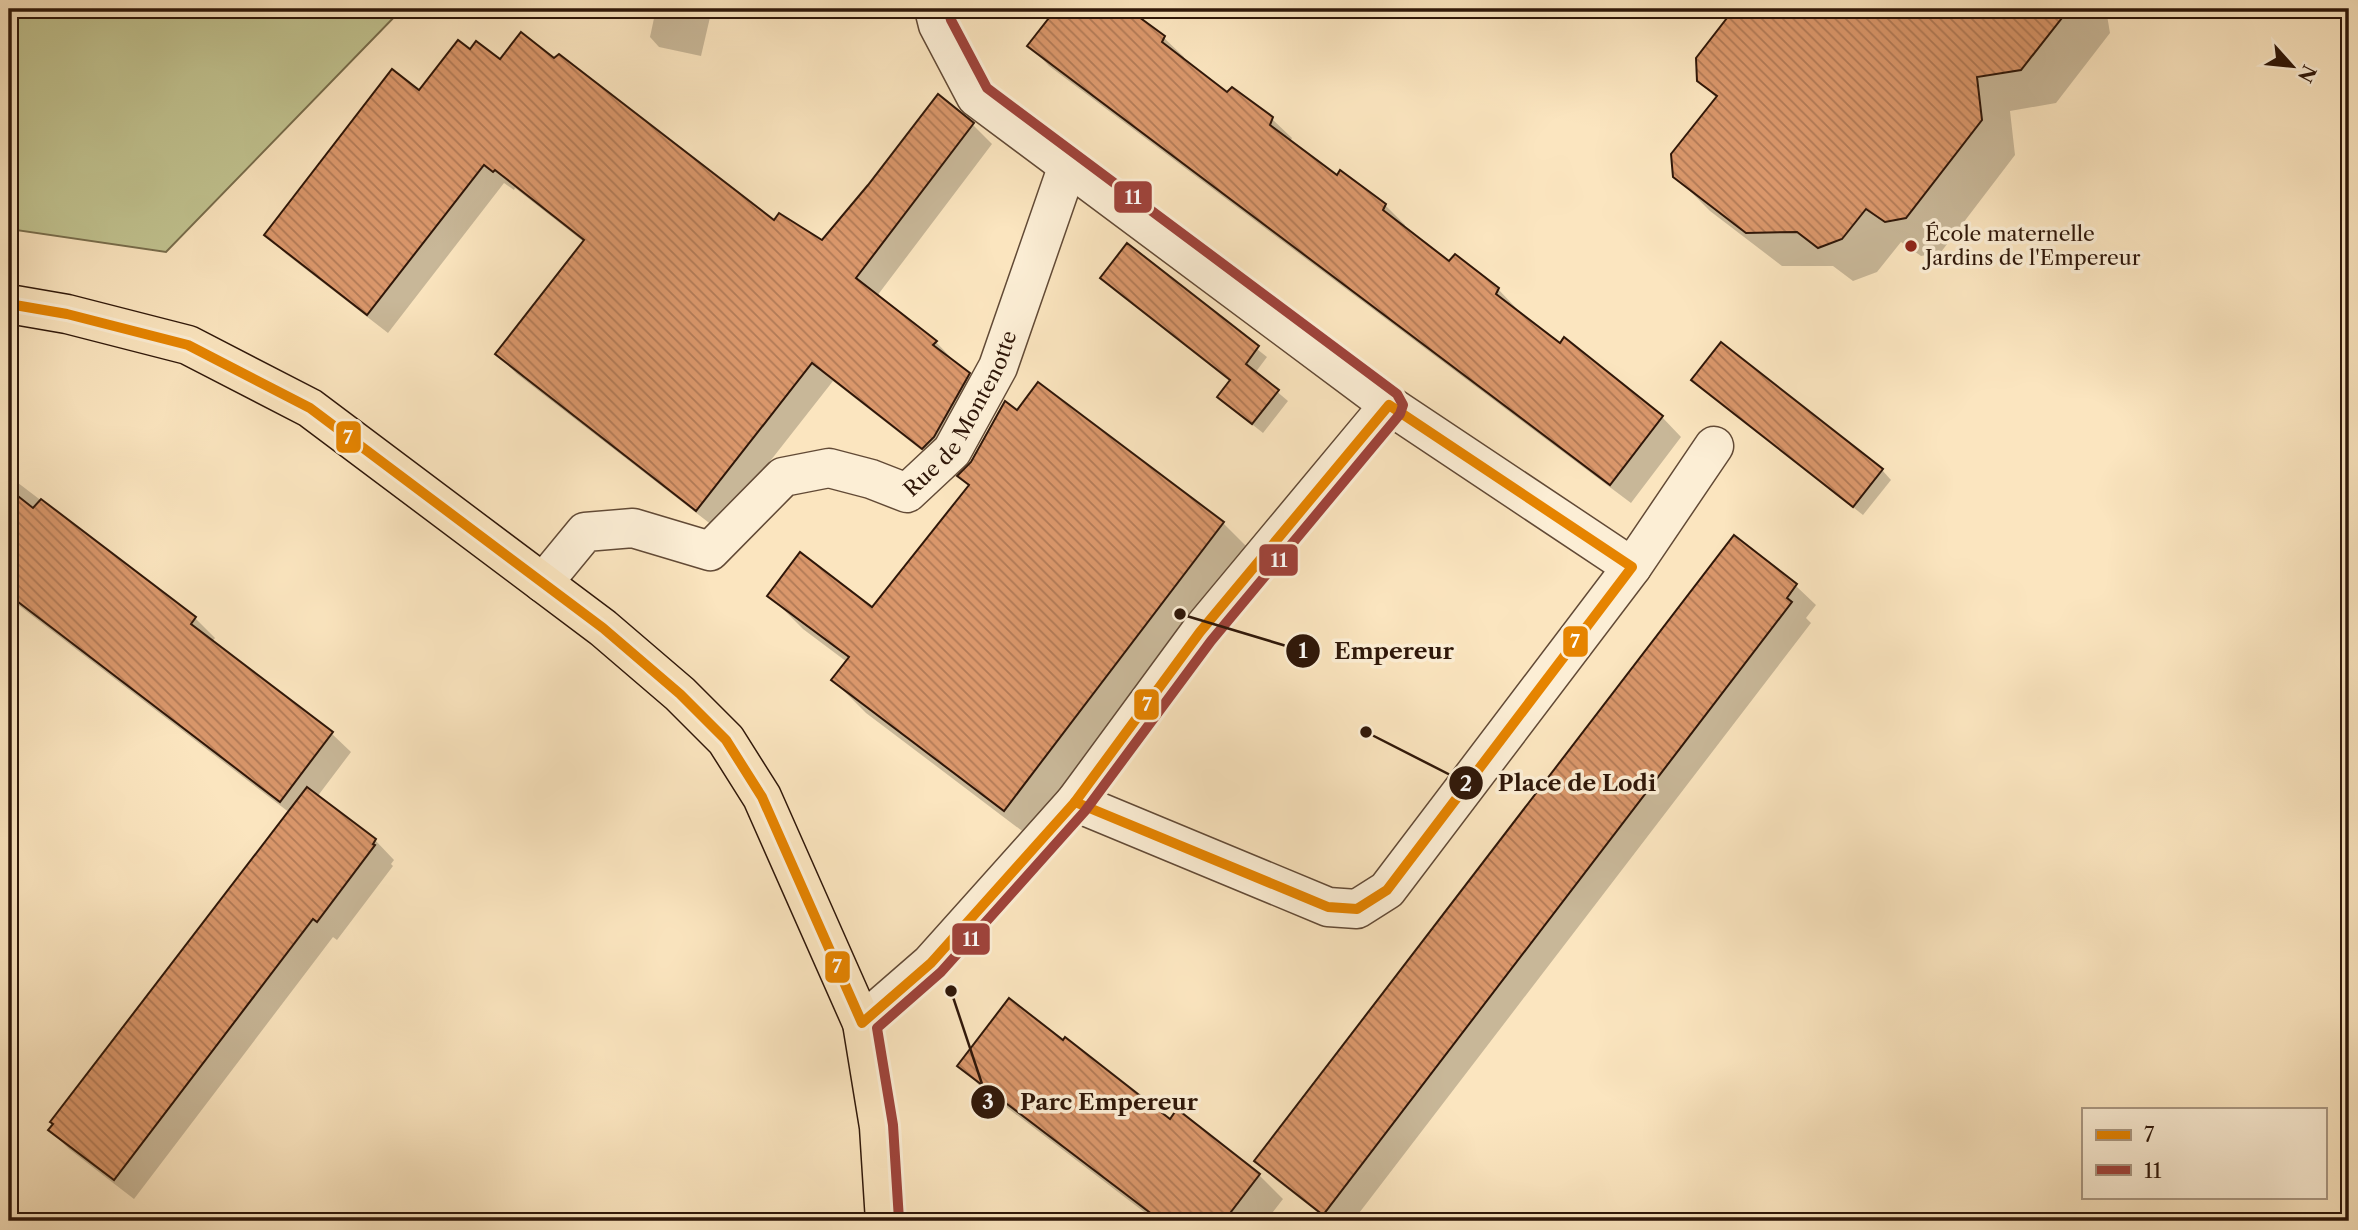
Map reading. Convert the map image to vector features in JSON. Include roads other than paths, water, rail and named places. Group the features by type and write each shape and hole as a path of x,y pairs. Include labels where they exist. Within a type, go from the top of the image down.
{"main road":[{"path":"9,304 67,314 188,345 310,408 603,628 680,694 726,740 762,797 862,1023 879,1127 885,1221"}],"street":[{"path":"934,9 938,25 976,97 1389,405 1632,567"},
{"name":"Rue de Montenotte","path":"542,583 584,532 633,528 710,551 783,477 829,468 872,479 907,493 952,450 998,366 1068,166"},
{"path":"862,1023 931,963 1074,803 1200,632 1389,405"},
{"path":"1074,803 1328,907 1357,909 1387,890 1632,567 1714,446"}],"place":[{"name":"École maternelle Jardins de l'Empereur","path":"1911,246"},
{"name":"Empereur","path":"1180,614"},
{"name":"Place de Lodi","path":"1366,732"},
{"name":"Parc Empereur","path":"951,991"}]}
